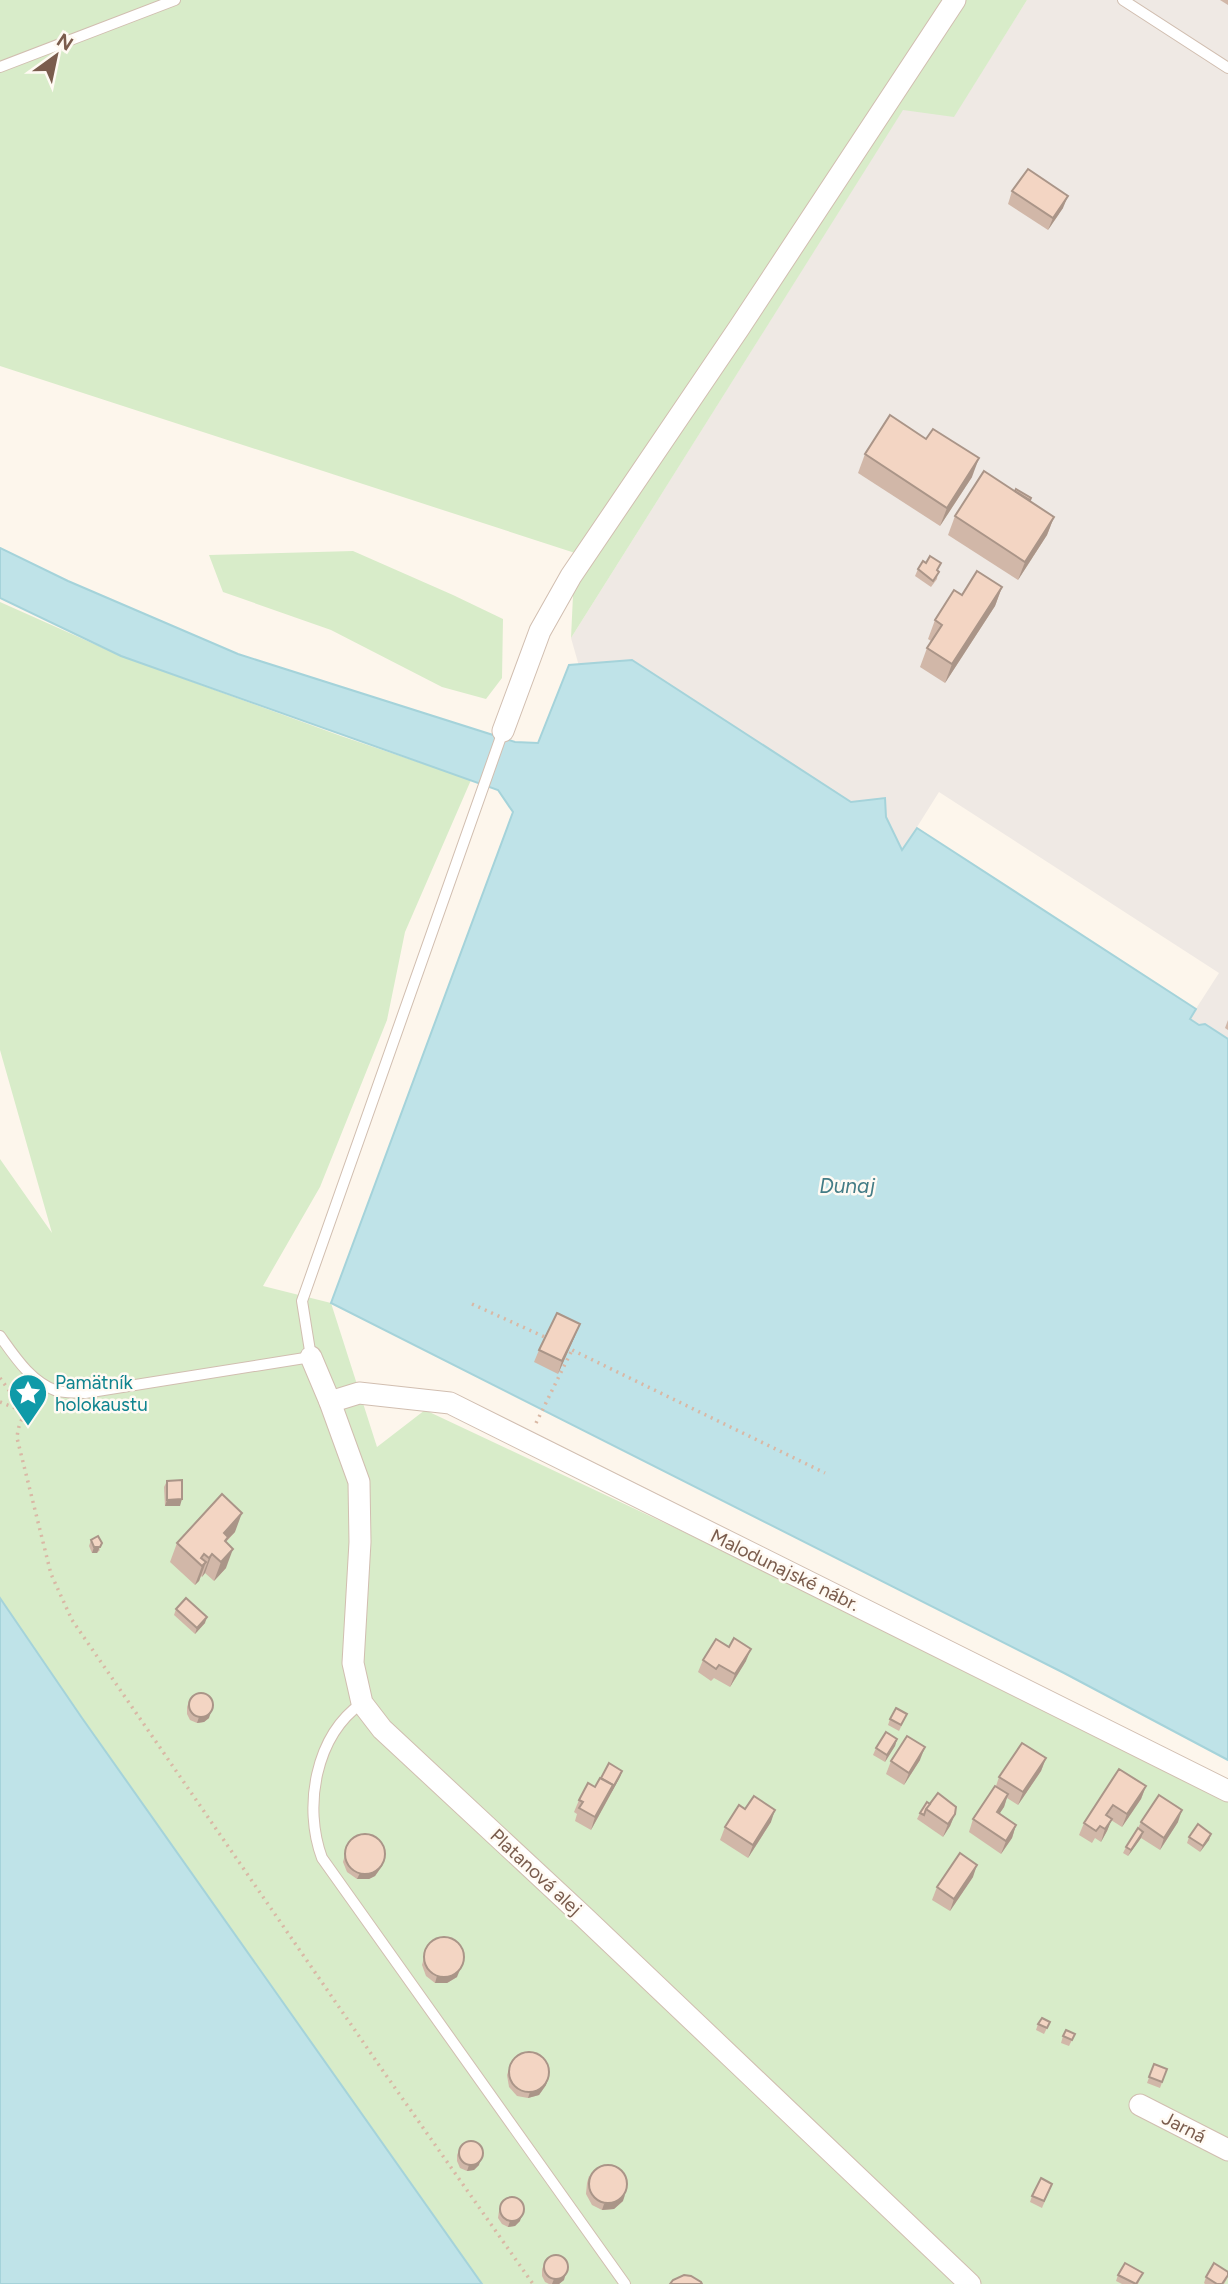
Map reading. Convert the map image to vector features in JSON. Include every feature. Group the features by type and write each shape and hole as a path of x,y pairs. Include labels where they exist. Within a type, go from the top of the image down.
{"street":[{"path":"503,732 540,631 571,576 739,328 955,0"},
{"name":"Platanová alej","path":"310,1357 330,1402 359,1482 360,1542 353,1663 362,1703 382,1729 594,1926 970,2284"},
{"name":"Malodunajské nábr.","path":"330,1402 359,1393 450,1403 1228,1791"},
{"name":"Jarná","path":"1140,2105 1228,2150"}],"lane":[{"path":"0,66 174,0"},
{"path":"1123,0 1228,68"},
{"path":"0,1336 26,1370 39,1382 58,1391 85,1393 310,1357 302,1301 503,732"},
{"path":"362,1703 340,1723 321,1762 315,1784 313,1823 322,1858 625,2284"}],"path":[{"path":"472,1304 547,1338"},
{"path":"559,1344 825,1474"},
{"path":"542,1410 572,1350"},
{"path":"0,1378 25,1412"},
{"path":"0,1402 25,1412"},
{"path":"25,1412 18,1423 17,1438 21,1457 51,1574 72,1620 533,2284"}],"shaded area":[{"path":"1027,0 1228,0 1228,1039 1206,1024 1199,1025 1190,1018 1219,973 939,792 902,851 886,817 851,802 632,660 579,666 571,638 903,109 954,116"}],"green space":[{"path":"0,0 1027,0 954,117 903,110 571,638 575,553 0,366"},
{"path":"353,551 503,619 502,678 486,699 442,687 331,630 223,592 209,555"},
{"path":"0,602 121,656 471,780 405,932 387,1020 320,1187 263,1286 331,1303 377,1447 425,1410 790,1582 1228,1802 1228,2284 482,2284 0,1598 0,1159 52,1233 0,1050"}],"water":[{"name":"Dunaj","path":"0,548 68,581 238,654 515,742 538,743 569,665 632,660 851,802 885,798 886,817 902,850 917,828 1196,1009 1190,1019 1199,1025 1205,1024 1228,1039 1228,1760 1064,1673 331,1303 513,812 498,790 121,656 0,598"},
{"path":"0,1598 82,1718 482,2284 0,2284"}],"building":[{"path":"1028,169 1068,196 1053,218 1012,191"},
{"path":"890,415 926,439 933,429 979,458 947,508 865,454"},
{"path":"984,471 1054,517 1025,562 955,516"},
{"path":"1016,489 1031,498 1030,500 1015,491"},
{"path":"930,556 941,563 933,581 918,569"},
{"path":"977,571 1002,587 952,664 927,648 942,625 935,620 954,590 962,595"},
{"path":"557,1313 580,1324 562,1361 539,1350"},
{"path":"182,1480 182,1499 167,1500 167,1481"},
{"path":"222,1494 242,1513 224,1533 228,1537 225,1541 233,1549 221,1562 212,1554 209,1558 204,1554 201,1558 206,1562 202,1566 177,1543"},
{"path":"98,1536 102,1543 100,1547 94,1547 91,1540"},
{"path":"186,1598 207,1617 197,1628 176,1609"},
{"path":"734,1638 751,1649 735,1674 719,1665 716,1669 703,1660 716,1639 729,1647"},
{"path":"201,1693 209,1697 213,1705 209,1713 201,1717 193,1713 189,1705 193,1697"},
{"path":"896,1708 907,1714 901,1725 890,1719"},
{"path":"886,1732 897,1739 887,1755 876,1748"},
{"path":"907,1736 925,1747 909,1773 891,1761"},
{"path":"1022,1743 1046,1758 1023,1792 999,1777"},
{"path":"609,1763 622,1771 611,1791 613,1785 601,1778"},
{"path":"1119,1769 1146,1786 1127,1814 1113,1805 1106,1815 1112,1819 1105,1829 1100,1826 1096,1831 1084,1823"},
{"path":"600,1778 613,1785 595,1817 579,1808 583,1802 579,1800 588,1783 595,1787"},
{"path":"995,1786 1008,1794 997,1812 1016,1825 1006,1841 973,1819"},
{"path":"938,1793 956,1807 948,1824 926,1809"},
{"path":"1159,1795 1182,1810 1164,1838 1141,1822"},
{"path":"754,1796 775,1810 753,1845 725,1827 739,1805 745,1809"},
{"path":"927,1802 930,1804 924,1815 920,1813"},
{"path":"1198,1824 1211,1834 1203,1846 1189,1837"},
{"path":"1138,1828 1143,1832 1131,1850 1126,1847"},
{"path":"365,1834 379,1840 385,1854 379,1868 365,1874 351,1868 345,1854 351,1840"},
{"path":"960,1853 977,1865 954,1899 937,1887"},
{"path":"444,1937 458,1943 464,1957 458,1971 444,1977 430,1971 424,1957 430,1943"},
{"path":"1042,2018 1050,2022 1047,2028 1038,2024"},
{"path":"1066,2030 1075,2034 1072,2040 1063,2036"},
{"path":"529,2052 543,2058 549,2072 543,2086 529,2092 515,2086 509,2072 515,2058"},
{"path":"1154,2064 1167,2069 1162,2082 1149,2077"},
{"path":"471,2141 479,2145 483,2153 479,2161 471,2165 463,2161 459,2153 463,2145"},
{"path":"608,2165 622,2170 627,2184 622,2198 608,2203 594,2198 589,2184 594,2170"},
{"path":"1041,2178 1052,2184 1044,2201 1032,2196"},
{"path":"512,2197 520,2201 524,2209 520,2217 512,2221 504,2217 500,2209 504,2201"},
{"path":"556,2255 564,2259 568,2267 564,2275 556,2279 548,2275 544,2267 548,2259"},
{"path":"1125,2263 1143,2273 1136,2284 1118,2275"},
{"path":"1214,2263 1228,2272 1222,2284 1206,2277"},
{"path":"684,2275 691,2276 702,2284 670,2284"}],"place":[{"name":"Pamätník holokaustu","path":"28,1427"}]}
